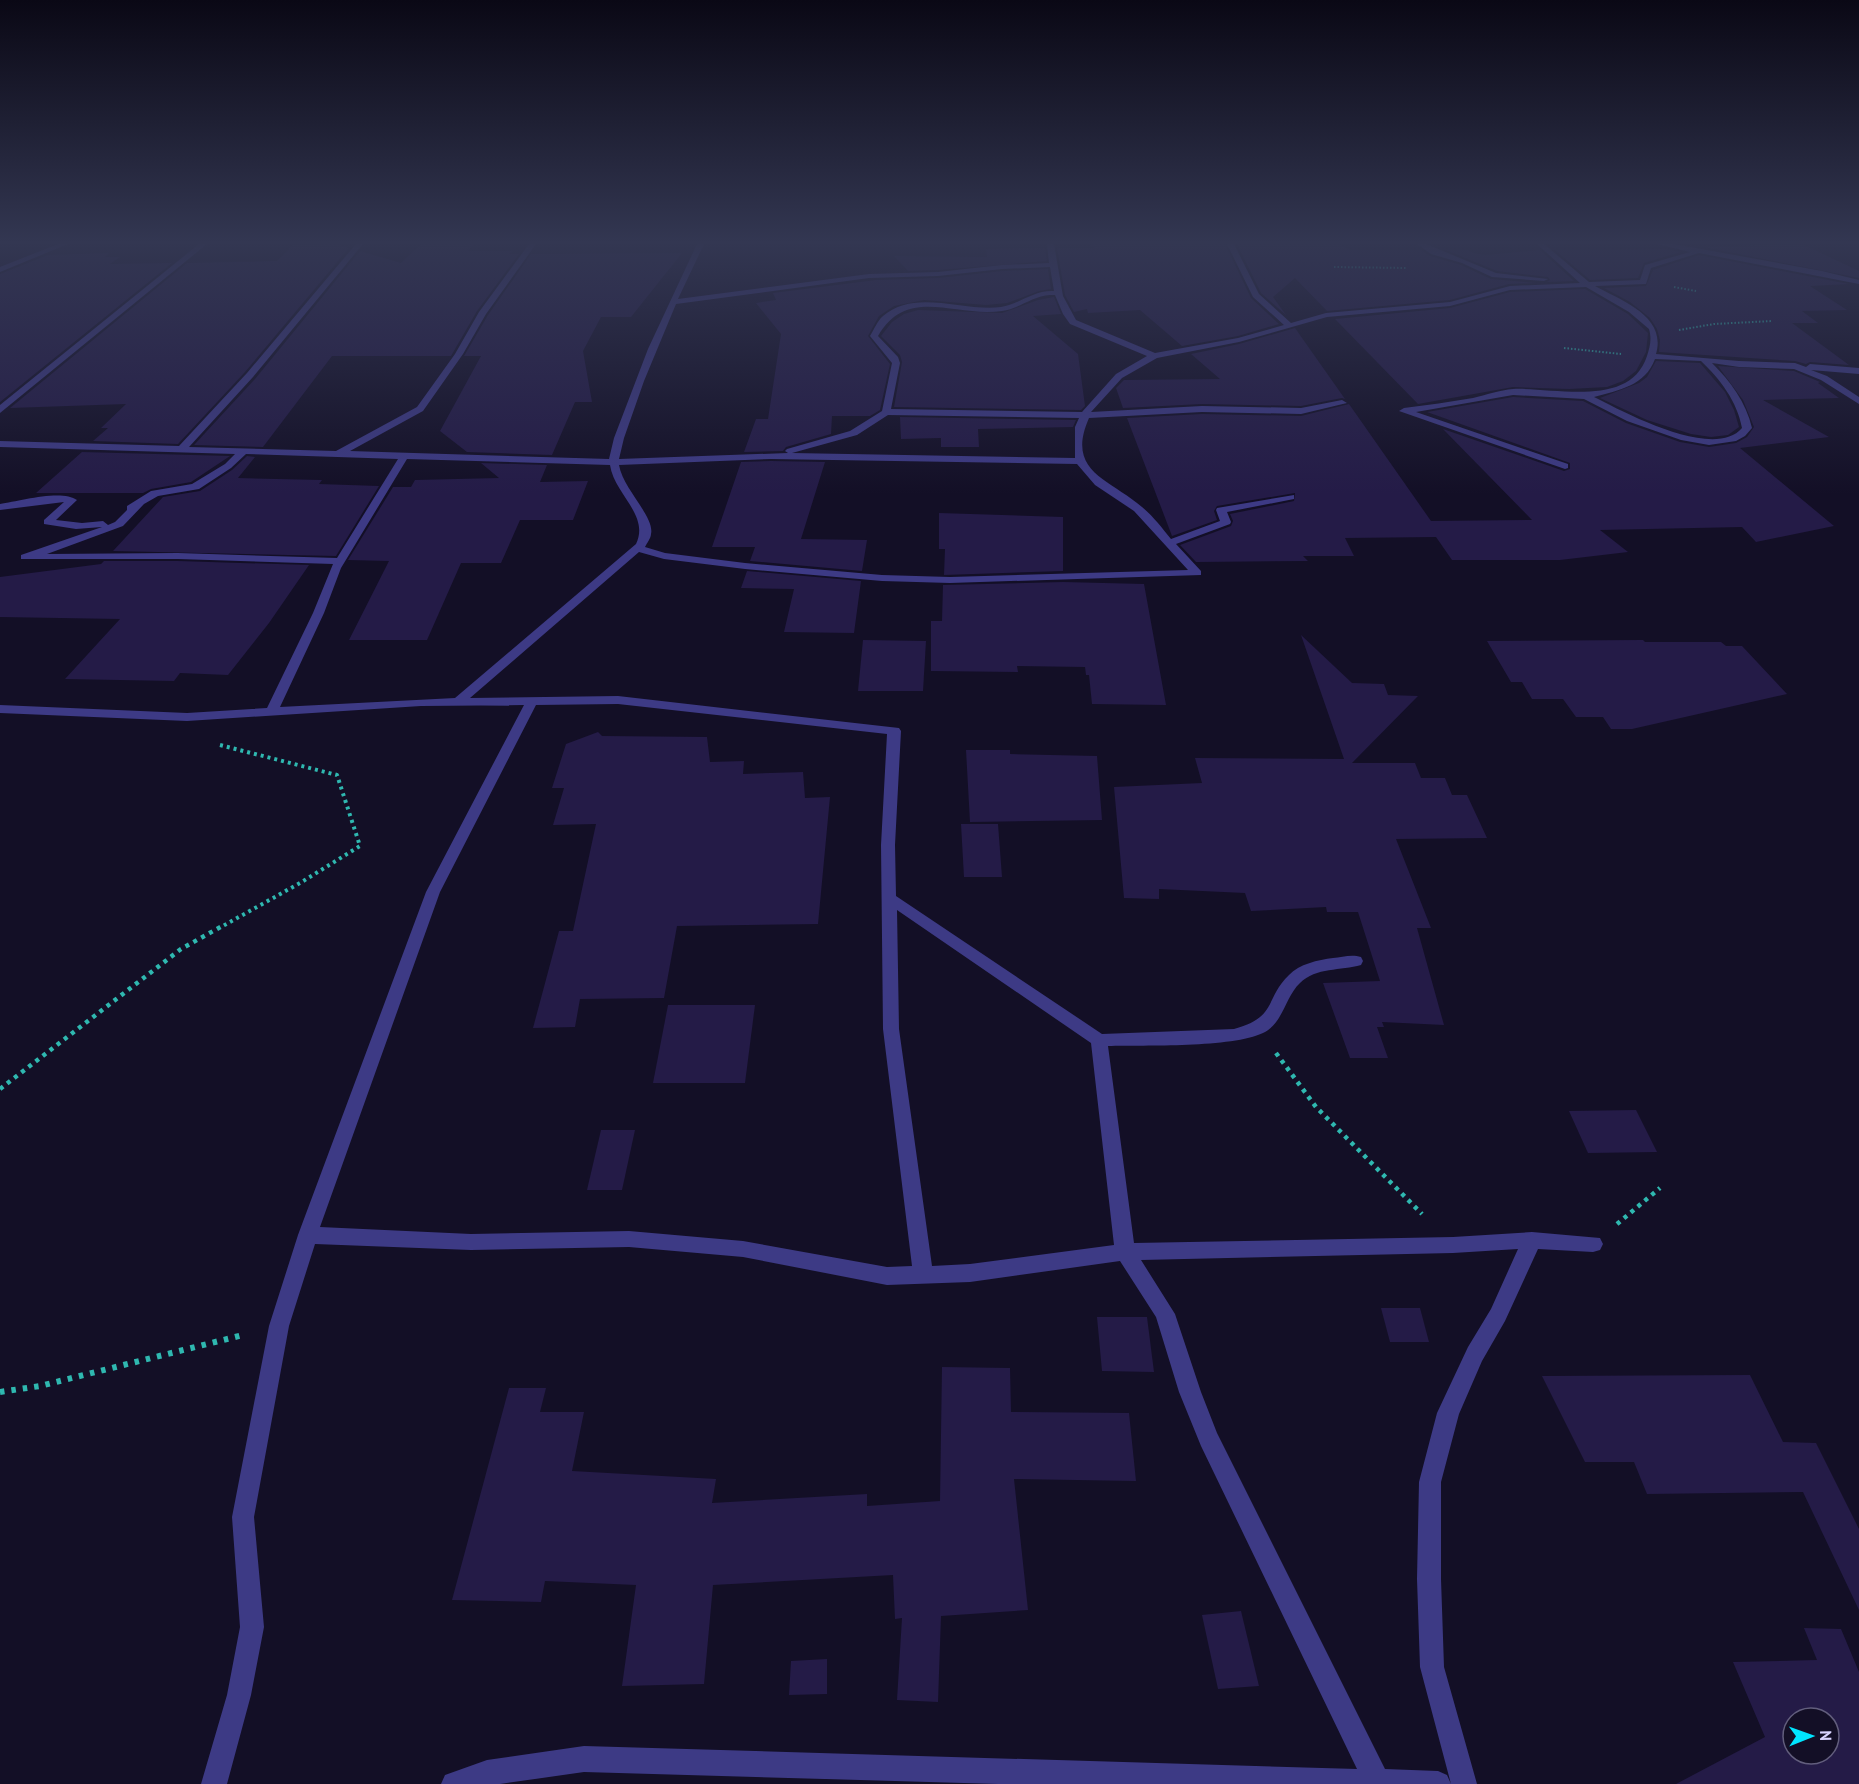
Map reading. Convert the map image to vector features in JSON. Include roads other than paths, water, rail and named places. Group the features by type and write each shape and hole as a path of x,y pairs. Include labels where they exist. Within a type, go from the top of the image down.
{"street":[{"path":"0,410 102,327"},
{"path":"183,449 290,327"},
{"path":"338,454 420,409 459,354 474,327"},
{"path":"459,701 640,549 646,538 646,525 640,510 621,486 614,462 641,375 663,327"},
{"path":"878,327 874,336 896,363 886,412"},
{"path":"1086,327 1154,356"},
{"path":"640,549 664,556 882,578 950,580 1197,573 1138,509 1099,483 1087,472 1080,461 1078,446 1080,427 1085,415 1119,376 1154,356 1239,340 1278,327"},
{"path":"1565,466 1404,411 1470,401 1501,393 1586,396 1640,378 1652,356 1656,339 1652,327"},
{"path":"1652,356 1859,371"},
{"path":"1586,396 1630,419 1684,438 1719,442 1733,439 1747,428 1746,419 1725,385 1703,359"},
{"path":"1795,366 1824,378 1859,401"},
{"path":"771,456 848,435 870,424 886,412 1085,415 1202,409 1301,411 1342,403"},
{"path":"0,444 614,462 771,456 1080,461"},
{"path":"0,507 59,498 72,500 48,522 89,527 111,522 155,493 195,487 228,466 244,451"},
{"path":"272,712 294,661 316,620 331,576 404,456"},
{"path":"1169,543 1226,522 1221,510 1290,497"},
{"path":"140,502 119,524 85,538 25,557 178,556 340,561"},
{"path":"0,709 187,717 459,701 618,700 894,731 888,845 891,1029 922,1275"},
{"path":"214,1784 239,1695 252,1627 243,1517 279,1326 308,1235 433,892 532,701"},
{"path":"889,898 1099,1040 1234,1035 1257,1029 1268,1021 1294,979 1306,971 1324,965 1355,961"},
{"path":"1099,1040 1125,1252 1166,1314 1209,1439 1377,1781"},
{"path":"308,1235 471,1242 628,1239 743,1249 887,1276 970,1273 1125,1252 1453,1245 1532,1240 1593,1244"},
{"path":"1464,1784 1432,1666 1429,1579 1430,1482 1448,1413 1475,1354 1498,1315 1532,1240"},
{"path":"453,1784 487,1773 584,1759 1438,1784"}]}
